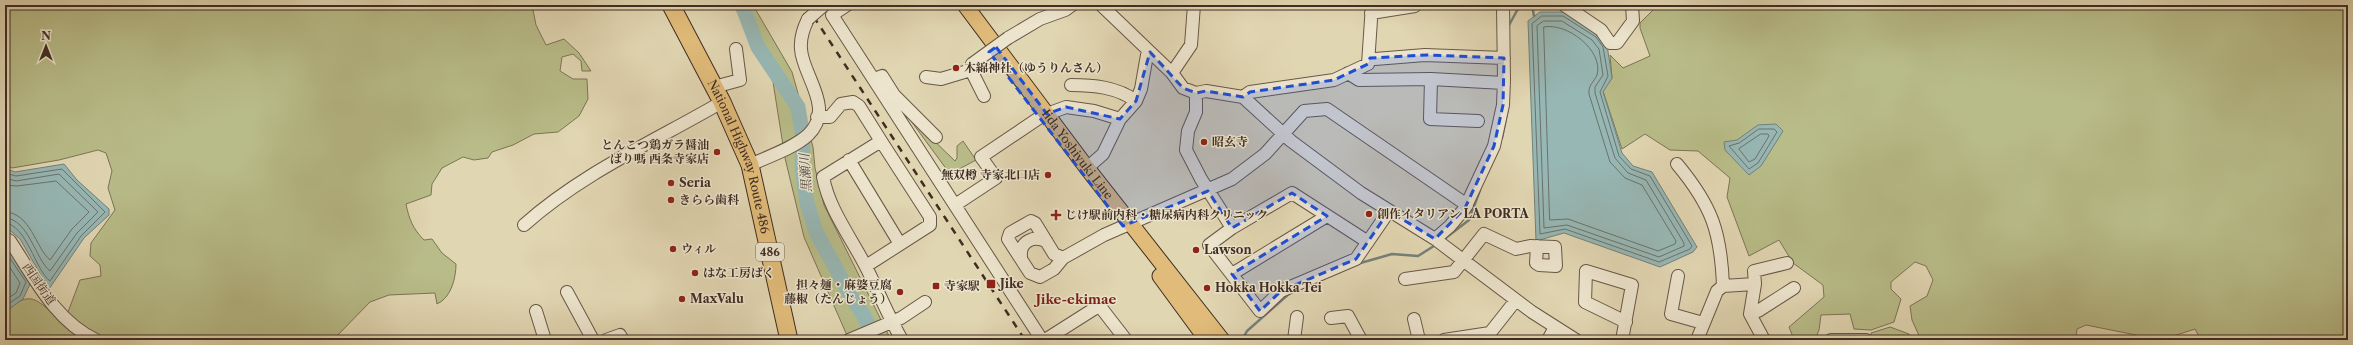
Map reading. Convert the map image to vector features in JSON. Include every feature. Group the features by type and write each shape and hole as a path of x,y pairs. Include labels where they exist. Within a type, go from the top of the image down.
{"highway":[{"name":"National Highway Route 486","path":"671,5 718,95 750,165 789,340"}],"main road":[{"name":"Iida Yoshiyuki Line","path":"954,5 1127,224 1222,340"},
{"name":"Iida Yoshiyuki Line","path":"965,5 1043,116 1087,168 1207,340"}],"street":[{"path":"750,165 782,150 808,135 817,117 819,99 801,50 802,31 808,19 824,5"},
{"path":"847,5 832,15 1044,340 1097,307 1102,309 1126,340"},
{"path":"926,77 941,79 972,67 1008,38 1040,19 1065,10 1072,5"},
{"path":"1101,5 1172,73 1183,88 1196,93 1206,90 1243,97 1282,133 1361,193 1438,242 1516,300 1576,340"},
{"path":"1172,73 1191,45 1194,5"},
{"path":"1438,242 1467,205 1494,146 1502,105 1504,83 1503,5"},
{"path":"1568,6 1602,30 1610,43 1617,43 1633,21 1632,5"},
{"path":"1243,97 1250,92 1334,80 1368,64 1370,58 1372,9 1415,6"},
{"path":"524,225 583,180 740,80 736,49"},
{"path":"1087,168 1103,154 1120,119 1136,100 1141,89 1148,55 1150,52"},
{"path":"1370,58 1375,59 1427,54 1504,58"},
{"path":"972,67 984,96"},
{"path":"1348,73 1359,80 1431,79 1504,83"},
{"path":"874,79 882,76 894,95 936,137"},
{"path":"1431,79 1430,119 1478,121"},
{"path":"1071,84 1095,84 1128,95 1136,100"},
{"path":"1196,93 1196,112 1188,130 1186,150 1208,191 1232,228"},
{"path":"817,117 828,117 841,104 853,102 860,108 930,217 930,225 866,266"},
{"path":"955,205 996,178 981,156 1043,116 1066,107 1094,111 1120,119"},
{"path":"1063,258 1056,255 1034,222 1028,222 1010,233 1008,237 1030,273 1040,277 1054,269 1063,258 1127,224 1208,191 1244,171 1264,154 1304,111 1327,109 1467,205"},
{"path":"881,141 823,177 826,190 843,228 866,266 890,323 902,340"},
{"path":"849,160 900,244"},
{"path":"1677,164 1690,180 1712,214 1722,260 1723,286"},
{"path":"1368,242 1292,193 1232,228 1209,245 1260,311 1281,291 1356,259 1368,242 1389,211"},
{"path":"1232,274 1327,216"},
{"path":"1405,279 1454,272 1484,234 1516,250 1537,246"},
{"name":"西国街道","path":"5,238 10,241 54,306 82,334 96,340"},
{"path":"1021,257 1022,247 1030,240 1037,238 1047,242"},
{"path":"1764,340 1750,314 1755,284 1754,271 1787,264"},
{"path":"1622,340 1626,322 1632,285 1586,271 1585,302 1626,322"},
{"path":"1678,276 1671,314 1704,323"},
{"path":"1697,340 1713,297 1723,286 1755,284"},
{"path":"1750,314 1758,311 1794,288"},
{"path":"567,292 593,340"},
{"path":"1444,340 1487,337 1516,300"},
{"path":"854,338 890,323 920,305"},
{"path":"536,311 545,340"},
{"path":"1331,318 1348,316 1361,340"},
{"path":"1294,340 1297,317"},
{"path":"1414,320 1419,340"},
{"path":"1548,340 1555,327"},
{"path":"606,340 620,334 623,340"},
{"path":"1831,340 1866,340"}],"highlighted area":[{"path":"996,47 1047,114 1066,107 1120,119 1136,101 1150,52 1183,88 1196,93 1206,91 1243,97 1250,92 1334,80 1368,64 1370,58 1427,55 1504,58 1503,105 1494,146 1465,208 1435,239 1389,211 1356,259 1281,291 1260,311 1232,274 1327,216 1292,193 1232,228 1208,191 1123,226 989,52"}],"green space":[{"path":"5,5 532,5 536,25 546,45 564,39 579,53 591,71 582,71 581,61 573,54 562,57 560,71 573,79 587,79 588,99 579,116 558,132 534,134 513,145 492,152 488,158 474,160 463,157 442,168 432,184 431,195 406,204 412,224 420,236 424,240 432,239 442,253 456,264 452,287 446,297 437,304 435,293 389,295 370,302 333,340 5,340 5,312 13,305 26,299 31,299 42,304 56,316 68,312 80,280 101,276 100,265 90,256 91,243 115,210 108,188 112,171 106,153 98,150 59,160 12,168 5,165"},
{"path":"734,5 753,5 792,72 813,147 815,168 824,205 891,340 849,340 804,237 785,158 773,82"},
{"path":"1658,5 2348,5 2348,340 2201,340 2195,329 2161,340 2086,325 2077,329 2076,340 1921,340 1912,320 1910,306 1927,296 1933,280 1926,266 1915,262 1891,282 1891,289 1901,299 1894,322 1871,330 1854,329 1850,314 1821,315 1819,330 1815,340 1793,337 1789,327 1824,297 1823,285 1793,263 1779,240 1749,256 1727,197 1730,178 1698,151 1670,150 1645,134 1622,149 1603,91 1612,78 1610,55 1623,68 1650,56 1640,28 1640,23"},
{"path":"911,121 924,131 955,161 957,158 957,146 963,141 976,160 950,174"},
{"path":"1890,327 1909,334 1911,340 1872,340 1871,333"}],"water":[{"path":"1540,12 1564,12 1599,33 1607,45 1612,78 1603,92 1622,153 1633,166 1652,172 1697,247 1693,252 1660,267 1564,233 1536,241 1528,21"},
{"path":"1776,124 1783,131 1761,166 1749,175 1725,150 1724,142 1737,140 1758,125"},
{"path":"64,164 77,180 109,209 109,215 84,238 49,289 20,239 5,226 5,168 15,172"},
{"path":"5,246 31,282 23,299 5,312"}],"waterway":[{"name":"黒瀬川","path":"742,5 758,47 798,107 803,138 802,168 807,203 816,232 852,298 864,316 875,340"},
{"path":"1508,27 1520,5"},
{"path":"1532,5 1534,16"},
{"path":"1502,138 1508,108"},
{"path":"1443,240 1469,220 1480,190"},
{"path":"1357,264 1392,254 1418,256 1437,244"},
{"path":"1242,340 1247,331 1290,293"}],"railway":[{"path":"806,5 1025,340"}],"place":[{"name":"木綿神社（ゆうりんさん）","path":"956,68"},
{"name":"昭玄寺","path":"1204,142"},
{"name":"とんこつ鶏ガラ醤油 ばり嗎 西条寺家店","path":"717,152"},
{"name":"無双樽 寺家北口店","path":"1048,175"},
{"name":"Seria","path":"671,183"},
{"name":"きらら歯科","path":"671,200"},
{"name":"創作イタリアン LA PORTA","path":"1369,214"},
{"name":"じけ駅前内科・糖尿病内科クリニック","path":"1056,215"},
{"name":"ウィル","path":"673,249"},
{"name":"Lawson","path":"1196,250"},
{"name":"はな工房ばく","path":"695,273"},
{"name":"Jike","path":"991,284"},
{"name":"寺家駅","path":"936,286"},
{"name":"Hokka Hokka Tei","path":"1207,288"},
{"name":"担々麺・麻婆豆腐 藤椒（たんじょう）","path":"900,292"},
{"name":"MaxValu","path":"682,299"}],"district":[{"name":"Jike-ekimae","path":"1076,299"}]}
